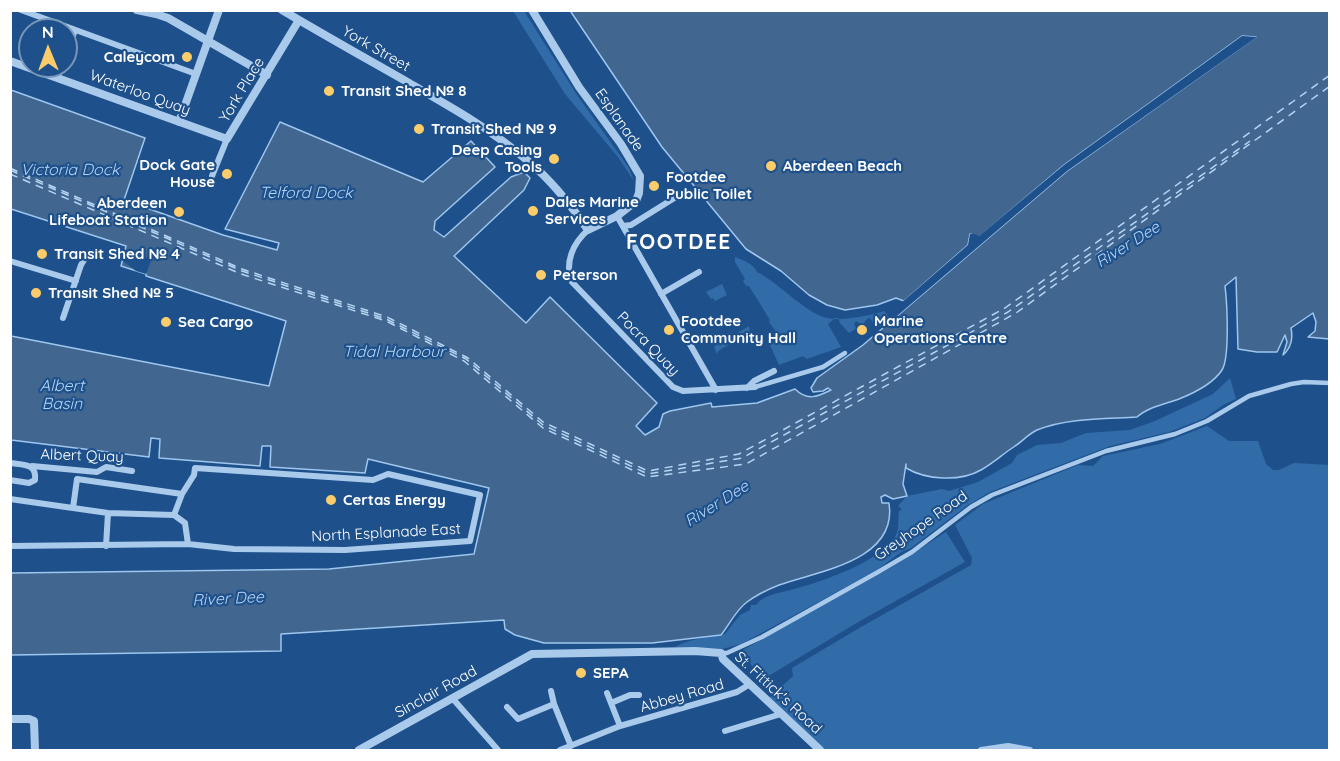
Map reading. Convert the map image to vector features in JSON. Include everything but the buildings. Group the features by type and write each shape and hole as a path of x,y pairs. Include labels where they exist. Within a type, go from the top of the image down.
{"street":[{"path":"21,10 43,18"},
{"path":"136,10 161,15 267,75"},
{"path":"179,122 219,10"},
{"name":"York Street","path":"282,10 498,137 530,162 552,184 588,230"},
{"name":"Esplanade","path":"532,10 579,87 621,144 640,176 636,201 617,216 588,230"},
{"name":"York Place","path":"212,176 227,139 299,20"},
{"path":"78,31 196,74"},
{"name":"Waterloo Quay","path":"57,78 227,139"},
{"path":"623,225 631,225 676,197"},
{"path":"617,216 717,390"},
{"name":"Pocra Quay","path":"588,230 579,239 571,257 569,272 575,286 672,387 683,391 755,387 823,367 845,353"},
{"path":"63,318 84,260"},
{"path":"10,261 76,281"},
{"path":"661,294 699,272"},
{"path":"747,388 754,381 774,371"},
{"name":"Greyhope Road","path":"525,656 538,653 695,651 727,653 762,637 912,552 981,500 1106,451 1175,434 1207,421 1249,396 1305,382 1329,383"},
{"name":"Albert Quay","path":"10,463 97,472 106,467 132,471"},
{"name":"Albert Quay","path":"10,480 32,482 35,472 32,466"},
{"name":"North Esplanade East","path":"10,546 188,544 234,549 345,550 470,541 480,495 388,474 373,480 195,468 194,475 182,494"},
{"path":"73,508 77,478 182,494 174,515"},
{"path":"10,500 108,513 174,515 185,523 188,544"},
{"path":"106,546 108,513"},
{"name":"St. Fittick's Road","path":"721,653 723,659 820,750"},
{"name":"Sinclair Road","path":"359,750 453,699 525,656"},
{"name":"Abbey Road","path":"560,750 620,726 737,692 750,684"},
{"path":"551,691 571,746"},
{"path":"607,693 620,726"},
{"name":"Abbey Road","path":"611,703 630,695 639,695"},
{"path":"453,699 498,750"},
{"path":"507,706 518,719 554,704"},
{"path":"725,731 781,714"},
{"path":"10,719 31,719 34,724 35,750"},
{"path":"981,750 1008,746 1030,750"}],"shaded area":[{"path":"513,11 524,11 577,95 629,168 634,181 618,157 565,94"},
{"path":"735,257 751,265 757,272 814,313 834,319 828,324 841,347 807,359 803,356 779,365 770,345 778,340 778,334 749,286 746,286 743,281 745,279 735,262"},
{"path":"722,284 727,295 715,301 711,299 706,292"},
{"path":"884,311 889,317 874,324 870,318 862,325 856,321 854,325 857,328 849,333 838,319"},
{"path":"749,326 750,332 718,351 717,354 714,347"},
{"path":"1230,378 1236,399 1205,418 1169,432 1110,446 990,492 878,569 741,644 722,649 675,647 693,640 725,634 740,615 750,610 751,605 756,605 763,598 835,576 879,553 897,533 899,511 902,509 898,506 907,496 942,489 949,491 978,482 1012,463 1017,455 1037,445 1061,443 1086,433 1130,430 1155,421 1213,394"},
{"path":"1207,426 1229,441 1258,441 1266,464 1273,470 1279,470 1294,463 1329,465 1329,750 825,750 769,698 793,676 792,668 971,565 972,558 955,525 983,504 1078,465 1093,466 1103,456 1160,444"},
{"path":"946,532 965,562 760,681 743,650 897,564"}],"water":[{"path":"573,10 1329,11 1329,339 1308,337 1315,331 1316,322 1313,313 1291,328 1291,343 1283,355 1287,342 1285,335 1277,352 1238,349 1236,277 1225,286 1227,329 1225,363 1218,375 1208,384 1185,397 1151,408 1137,417 1073,421 1037,430 973,474 953,478 933,477 914,472 906,468 906,464 903,484 907,496 893,499 885,495 881,497 882,503 889,503 888,523 881,538 868,551 833,568 779,585 758,595 739,609 721,635 652,643 544,643 515,635 505,629 504,620 281,634 281,651 11,655 11,573 329,569 474,554 489,488 368,459 365,473 270,467 271,446 262,446 260,466 159,458 160,439 151,438 149,457 11,440 11,336 269,386 286,321 121,266 126,246 11,209 11,90 145,138 124,200 223,235 277,250 279,243 225,229 280,122 423,182 471,141 495,167 435,221 434,230 444,237 511,177 524,172 530,178 524,190 454,256 526,323 550,297 657,403 636,426 645,435 659,427 663,414 670,411 711,403 712,407 757,403 795,389 799,393 812,397 831,390 828,388 813,392 811,388 817,378 863,345 1067,171 1256,37 1242,36 1064,165 979,237 970,234 968,245 904,301 896,298 877,305 845,310 827,305 809,295 781,271 746,249 662,147 571,12"}],"pier":[{"path":"1242,36 1257,37 1067,171 891,321 889,318 1065,169 1248,40 1243,39 1066,167 980,239 972,237 970,247 906,303 901,303 968,245 970,234 979,236 1064,165"},
{"path":"125,253 152,258 146,274 136,271 123,261"}],"ferry route":[{"path":"10,168 242,269 387,317 468,358 543,422 648,471 739,454 1005,308 1330,75"},
{"path":"10,174 241,274 386,321 464,361 543,428 647,477 746,464 1016,313 1330,86"},
{"path":"10,170 242,271 386,319 466,359 543,425 648,474 742,458 1008,312 1250,141"}],"place":[{"name":"Caleycom","path":"187,57"},
{"name":"Transit Shed № 8","path":"329,91"},
{"name":"Transit Shed № 9","path":"419,129"},
{"name":"Deep Casing Tools","path":"554,159"},
{"name":"Aberdeen Beach","path":"771,166"},
{"name":"Dock Gate House","path":"227,174"},
{"name":"Footdee Public Toilet","path":"654,186"},
{"name":"Dales Marine Services","path":"533,211"},
{"name":"Aberdeen Lifeboat Station","path":"179,212"},
{"name":"Transit Shed № 4","path":"42,254"},
{"name":"Peterson","path":"541,275"},
{"name":"Transit Shed № 5","path":"36,293"},
{"name":"Sea Cargo","path":"166,322"},
{"name":"Footdee Community Hall","path":"669,330"},
{"name":"Marine Operations Centre","path":"862,330"},
{"name":"Certas Energy","path":"331,500"},
{"name":"SEPA","path":"581,673"}],"district":[{"name":"FOOTDEE","path":"679,243"}],"water label":[{"name":"Victoria Dock","path":"70,170"},
{"name":"Telford Dock","path":"306,193"},
{"name":"River Dee","path":"1128,245"},
{"name":"Tidal Harbour","path":"394,352"},
{"name":"Albert Basin","path":"62,395"},
{"name":"River Dee","path":"717,504"},
{"name":"River Dee","path":"228,599"}]}
